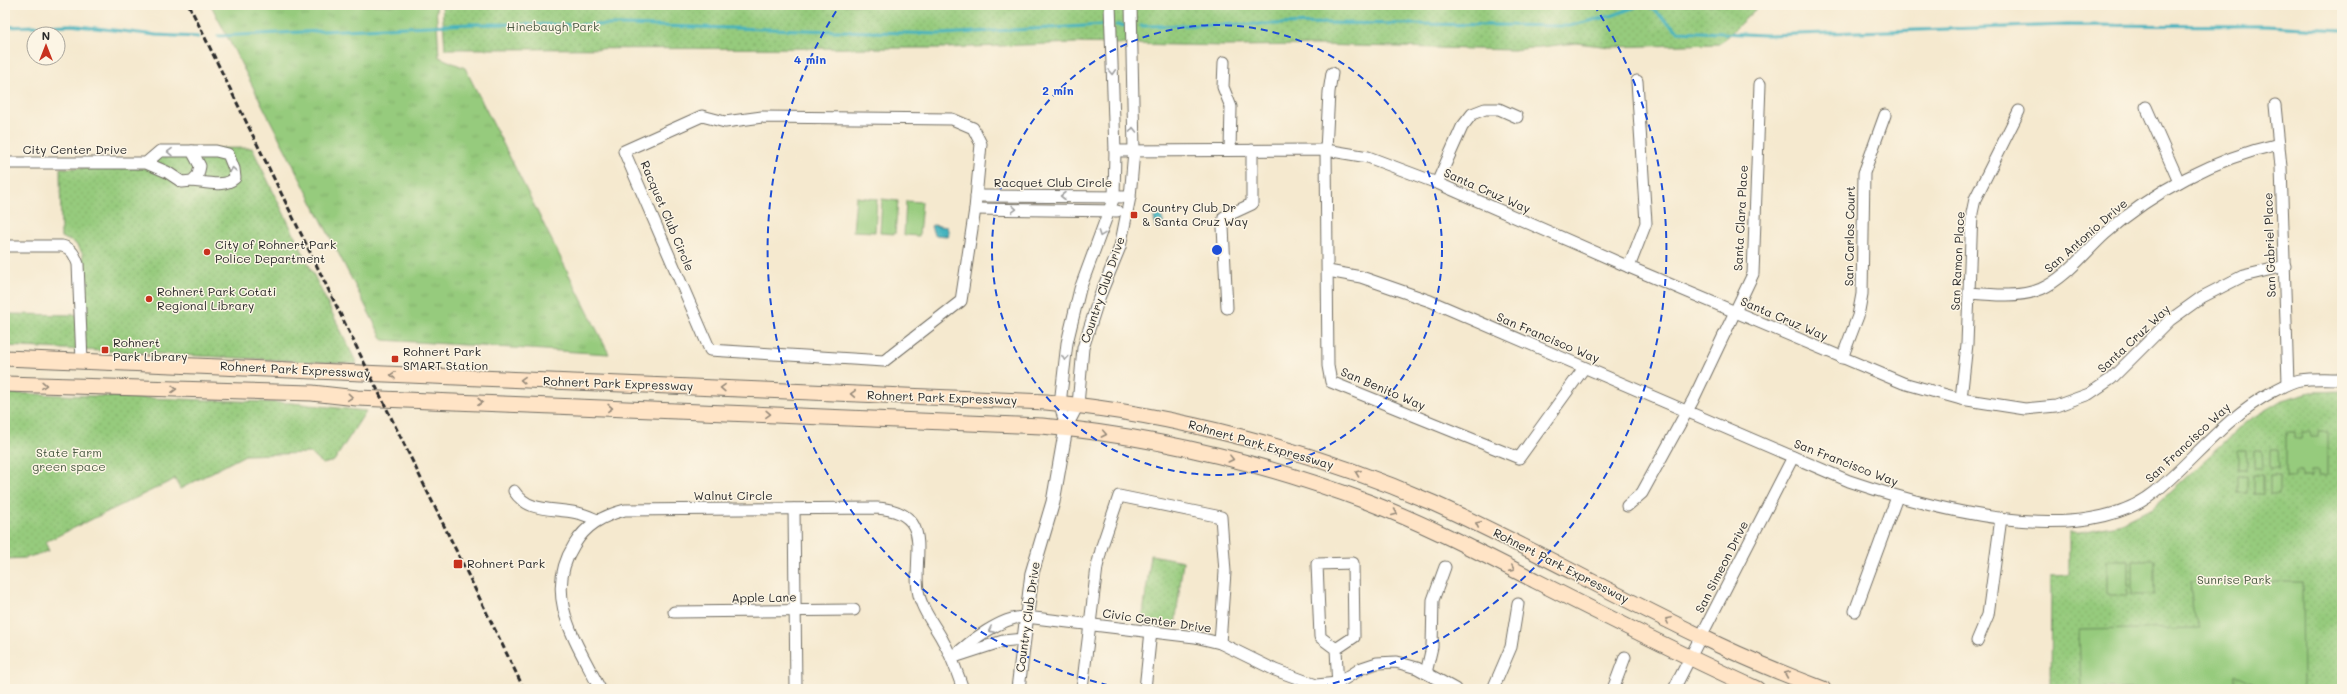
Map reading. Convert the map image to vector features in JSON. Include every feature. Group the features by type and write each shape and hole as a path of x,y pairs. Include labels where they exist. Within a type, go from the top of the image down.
{"main road":[{"name":"Rohnert Park Expressway","path":"5,358 1060,404 1078,405 1185,423 1354,472 1431,502 1482,526 1700,637 1823,689"},
{"name":"Rohnert Park Expressway","path":"5,384 312,393 363,398 1085,430 1236,460 1368,502 1448,537 1689,659 1757,689"}],"street":[{"name":"Country Club Drive","path":"1066,428 1060,404 1067,343 1080,288 1114,197 1115,151 1110,9"},
{"name":"Country Club Drive","path":"1018,689 1032,572 1053,502 1066,428 1078,405 1083,348 1099,298 1120,247 1130,197 1134,151 1131,9"},
{"path":"1224,62 1223,87 1231,107 1230,150"},
{"name":"San Benito Way","path":"1332,73 1329,92 1326,150 1328,366 1331,382 1519,458 1584,368"},
{"path":"1629,268 1646,223 1646,199 1637,81"},
{"name":"Santa Clara Place","path":"1627,506 1642,493 1687,411 1733,312 1753,274 1760,84"},
{"name":"San Gabriel Place","path":"2275,105 2279,144 2288,383"},
{"path":"2146,107 2179,182"},
{"path":"1437,183 1462,126 1472,114 1485,109 1499,109 1516,117"},
{"name":"San Ramon Place","path":"1961,399 1967,344 1972,213 1975,199 2019,111"},
{"name":"San Carlos Court","path":"1842,358 1858,316 1862,294 1864,173 1885,114"},
{"name":"Racquet Club Circle","path":"702,116 725,122 762,117 952,119 973,128 981,144 975,209 961,301 884,362 710,350 624,152 702,116"},
{"name":"San Antonio Drive","path":"1969,293 2025,294 2041,289 2058,279 2106,233 2139,207 2179,182 2236,157 2279,144"},
{"path":"1227,308 1223,227 1224,217 1252,204 1252,150"},
{"name":"Santa Cruz Way","path":"1115,151 1326,150 1368,157 1437,183 1629,268 1903,383 1961,399 2026,409 2056,406 2089,394 2111,379 2170,320 2202,297 2242,276 2284,266"},
{"name":"City Center Drive","path":"5,163 146,162 167,172 182,182 192,181 219,184 230,183 234,178 234,169 228,154 216,151 160,151 146,162"},
{"path":"192,151 200,166 198,175 192,181"},
{"name":"Racquet Club Circle","path":"976,196 1130,197"},
{"path":"975,209 1127,211"},
{"path":"5,246 62,246 74,253 78,264 82,361"},
{"name":"San Francisco Way","path":"1328,271 1361,277 1399,288 1849,481 1897,497 1949,510 2001,518 2065,522 2097,517 2127,508 2154,492 2244,409 2288,383 2300,380 2342,379"},
{"name":"San Simeon Drive","path":"1674,689 1793,457"},
{"path":"514,492 520,500 542,510 576,512 597,520"},
{"name":"Civic Center Drive","path":"1089,624 1102,546 1119,496 1221,517 1226,572 1220,643"},
{"path":"1855,611 1897,497"},
{"name":"Walnut Circle","path":"600,689 566,619 560,590 563,564 568,553 583,531 597,520 624,510 877,508 891,509 902,513 918,533 919,590 921,603 952,658 963,689"},
{"path":"794,509 796,689"},
{"path":"1978,641 1988,615 2001,518"},
{"path":"1354,563 1354,637 1336,649 1320,637 1317,564 1354,563"},
{"path":"1426,673 1432,647 1433,600 1445,567"},
{"path":"1493,689 1511,647 1518,604"},
{"name":"Apple Lane","path":"674,612 854,610"},
{"path":"952,658 971,640 1016,616 1026,617"},
{"name":"Civic Center Drive","path":"1026,617 1151,632 1220,643 1275,670 1316,685 1338,686 1362,668 1377,663 1396,662 1417,668 1455,689"},
{"path":"1082,689 1089,624"},
{"path":"1145,689 1151,632"},
{"path":"952,658 1003,641 1024,639"},
{"path":"1336,649 1338,686"},
{"path":"1613,689 1625,657"}],"green space":[{"path":"211,5 436,5 439,57 465,68 609,354 383,340"},
{"name":"Hinebaugh Park","path":"442,5 1760,5 1719,44 1611,47 1576,43 1513,50 1319,45 1227,46 1076,43 947,48 445,49"},
{"path":"252,148 357,364 5,346 5,314 83,315 83,254 75,243 61,237 60,168 147,168 155,149"},
{"path":"856,197 877,199 875,232 853,231"},
{"path":"882,199 898,201 895,234 880,233"},
{"path":"906,201 922,202 919,236 904,235"},
{"name":"Sunrise Park","path":"2342,391 2342,689 2050,689 2051,576 2069,575 2069,532 2080,532 2118,525 2154,507 2247,421 2282,400 2310,392"},
{"name":"State Farm green space","path":"5,393 292,403 366,411 334,461 323,464 310,453 245,455 180,489 175,479 45,542 49,551 25,558 5,559"},
{"path":"2286,432 2294,432 2294,438 2301,438 2302,432 2310,432 2311,437 2318,437 2318,432 2327,432 2327,476 2318,476 2318,471 2311,471 2311,477 2302,477 2302,471 2295,471 2295,477 2286,477"},
{"path":"2270,449 2278,449 2279,468 2270,468"},
{"path":"2238,450 2246,450 2246,469 2238,469"},
{"path":"2254,450 2262,450 2263,468 2254,468"},
{"path":"2247,475 2247,494 2238,494 2238,476"},
{"path":"2254,475 2263,475 2263,494 2254,494"},
{"path":"2270,475 2279,475 2279,494 2270,494"},
{"path":"1151,555 1183,561 1175,626 1142,622"},
{"path":"2107,560 2128,560 2128,595 2107,595"},
{"path":"2132,560 2154,560 2154,595 2132,595"},
{"path":"2190,582 2302,582 2303,689 2262,687 2235,674 2235,689 2081,689 2079,630 2200,628 2193,610"}],"water":[{"path":"1160,212 1164,224 1159,230 1155,227 1154,217 1156,213"},
{"path":"931,226 947,227 949,234 947,236 934,235"}],"waterway":[{"path":"1141,26 1331,23 1569,26 1614,15 1640,5"},
{"path":"1648,5 1678,31 1765,35 2068,25 2266,26 2342,30"},
{"path":"218,36 470,24 623,25 941,34 1103,25"},
{"path":"5,27 70,25 156,35 198,37"},
{"path":"1116,25 1128,26"}],"railway":[{"path":"189,5 524,689"}],"place":[{"name":"Country Club Dr & Santa Cruz Way","path":"1134,215"},
{"name":"City of Rohnert Park Police Department","path":"207,252"},
{"name":"Rohnert Park Cotati Regional Library","path":"149,299"},
{"name":"Rohnert Park Library","path":"105,350"},
{"name":"Rohnert Park SMART Station","path":"395,359"},
{"name":"Rohnert Park","path":"458,564"}]}
